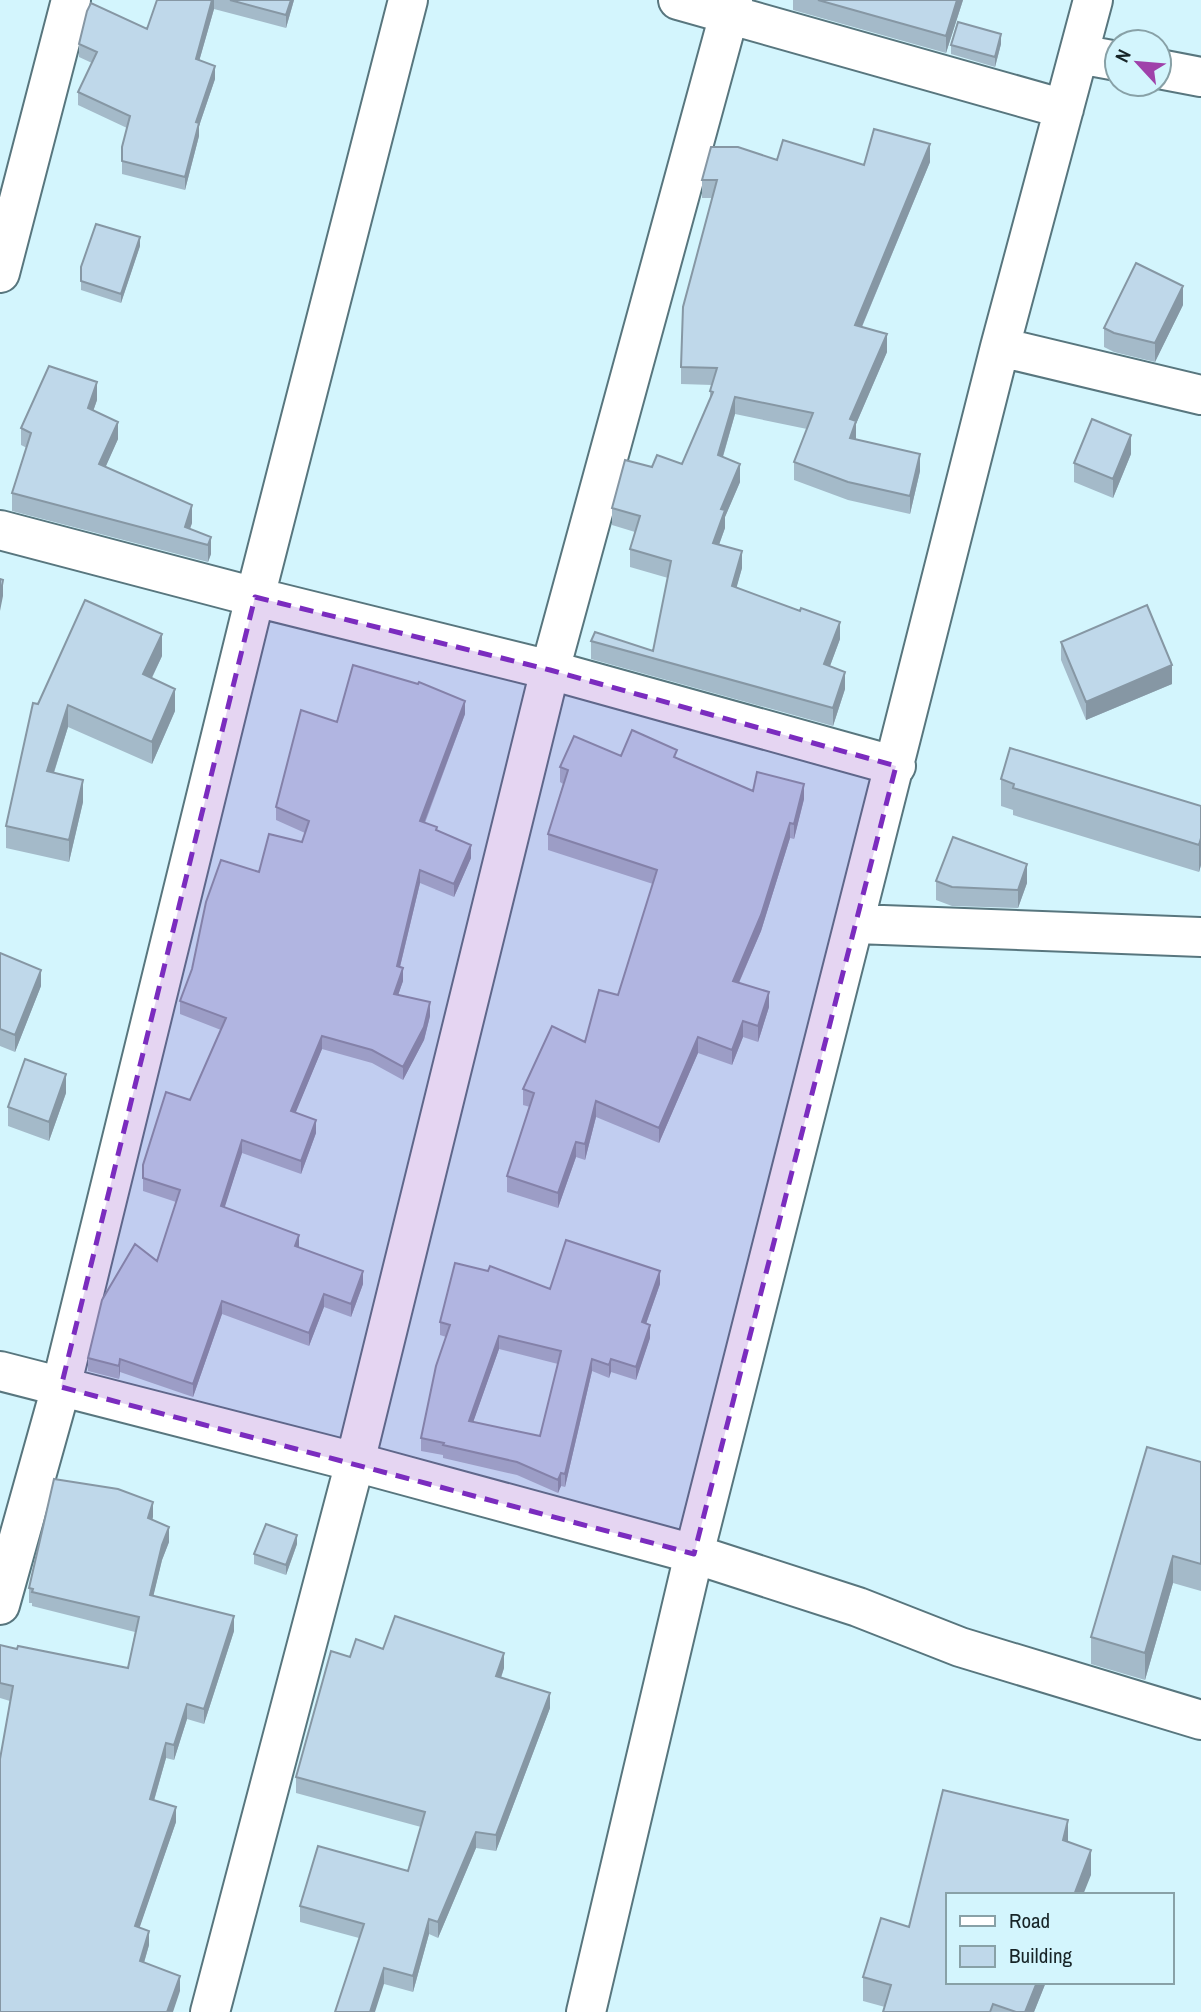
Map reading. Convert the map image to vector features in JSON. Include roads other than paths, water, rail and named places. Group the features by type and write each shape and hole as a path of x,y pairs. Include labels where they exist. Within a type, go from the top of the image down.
{"street":[{"path":"0,274 71,0"},
{"path":"0,1605 61,1387 255,597 408,0"},
{"path":"678,0 731,7 1064,109"},
{"path":"586,2012 694,1554 1000,348 1093,0"},
{"path":"210,2012 355,1462 550,670 731,7"},
{"path":"1079,54 1103,58"},
{"path":"1173,72 1201,77"},
{"path":"1000,348 1201,395"},
{"path":"0,530 550,670 896,766"},
{"path":"856,924 1201,937"},
{"path":"0,1371 355,1462 694,1554 858,1607 960,1647 1201,1720"}]}
